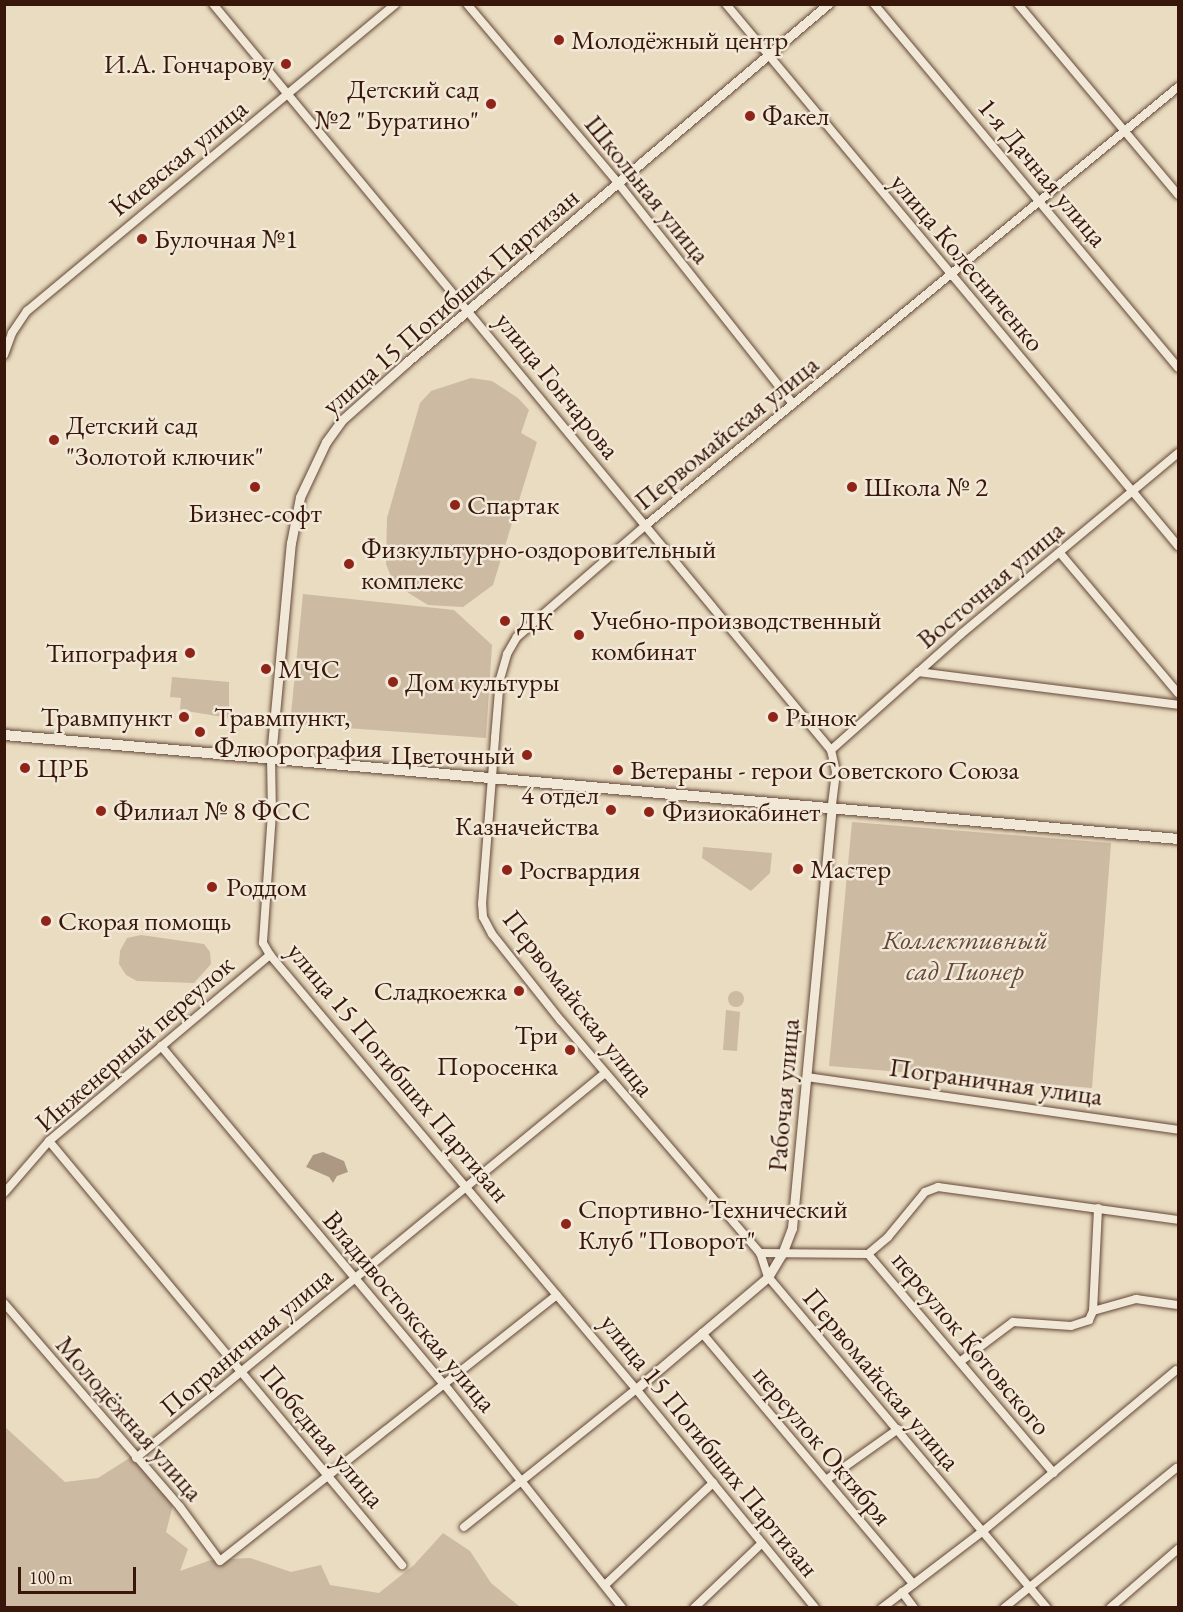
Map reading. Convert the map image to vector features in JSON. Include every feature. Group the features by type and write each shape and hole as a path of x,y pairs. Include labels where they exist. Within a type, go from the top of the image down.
{"main road":[{"path":"4,735 832,806 1179,839"}],"street":[{"name":"улица Гончарова","path":"213,4 469,309 831,750"},
{"name":"Киевская улица","path":"4,355 12,333 27,311 395,4"},
{"name":"Школьная улица","path":"466,4 618,183 793,404"},
{"name":"улица Колесниченко","path":"726,4 1179,546"},
{"name":"улица 15 Погибших Партизан","path":"815,1608 636,1389 270,955 263,943 272,813 271,758 291,543 300,497 311,468 342,420 828,4"},
{"name":"1-я Дачная улица","path":"874,4 1179,368"},
{"path":"1018,4 1179,195"},
{"name":"Первомайская улица","path":"1047,1608 768,1277 760,1253 605,1073 506,951 483,917 500,678 507,654 517,637 646,525 1126,134 1178,87"},
{"name":"Восточная улица","path":"831,750 918,672 1179,453"},
{"path":"1060,553 1179,693"},
{"path":"918,672 1179,705"},
{"path":"831,750 836,772 832,806"},
{"name":"Рабочая улица","path":"464,1527 522,1478 636,1389 768,1277 782,1254 792,1228 832,806"},
{"name":"Инженерный переулок","path":"4,1193 49,1141 270,955"},
{"name":"Владивостокская улица","path":"161,1046 522,1478 622,1608"},
{"name":"Пограничная улица","path":"136,1458 605,1073"},
{"name":"Пограничная улица","path":"807,1077 1179,1130"},
{"name":"Победная улица","path":"49,1141 402,1565"},
{"name":"переулок Котовского","path":"1054,1473 868,1254 931,1188 1179,1220"},
{"path":"961,1361 1006,1325 1071,1326 1089,1320 1093,1311 1098,1208"},
{"path":"760,1253 868,1254"},
{"path":"328,1475 557,1295"},
{"path":"1093,1311 1136,1299 1179,1305"},
{"name":"Молодёжная улица","path":"4,1304 136,1458 220,1561 328,1475"},
{"name":"переулок Октября","path":"702,1333 913,1584"},
{"path":"882,1608 1054,1473 1176,1370"},
{"path":"826,1480 898,1430"},
{"path":"1004,1608 1176,1468"},
{"path":"605,1585 713,1483"},
{"path":"694,1608 762,1543"},
{"path":"1110,1608 1179,1549"},
{"path":"902,1592 914,1608"}],"green space":[{"name":"Спартак","path":"471,378 492,381 518,398 529,410 521,433 537,442 493,585 463,607 428,605 394,584 386,564 387,518 420,403 431,391"},
{"path":"303,594 454,610 492,645 486,738 290,724"},
{"path":"172,677 229,682 229,718 180,710 181,698 170,697"},
{"name":"Коллективный сад Пионер","path":"852,822 1111,843 1092,1088 829,1066"},
{"path":"703,847 772,853 770,873 751,891 702,858"},
{"path":"141,935 204,944 210,952 211,964 194,983 137,981 126,975 119,964 120,951 127,938"},
{"path":"736,991 744,999 736,1007 728,999"},
{"path":"726,1010 740,1012 737,1051 723,1050"},
{"path":"4,1426 65,1482 98,1478 131,1457 173,1505 166,1532 188,1549 180,1571 211,1560 250,1558 291,1572 321,1565 330,1585 379,1593 414,1565 443,1533 470,1551 491,1583 520,1607 5,1607"}],"shaded area":[{"path":"323,1152 344,1161 348,1172 337,1176 333,1183 329,1177 306,1167 313,1155"}],"place":[{"name":"Молодёжный центр","path":"559,40"},
{"name":"И.А. Гончарову","path":"286,64"},
{"name":"Детский сад №2 \"Буратино\"","path":"491,104"},
{"name":"Факел","path":"750,116"},
{"name":"Булочная №1","path":"142,239"},
{"name":"Детский сад \"Золотой ключик\"","path":"54,440"},
{"name":"Бизнес-софт","path":"255,487"},
{"name":"Школа № 2","path":"852,487"},
{"name":"Спартак","path":"455,505"},
{"name":"Физкультурно-оздоровительный комплекс","path":"349,564"},
{"name":"ДК","path":"505,621"},
{"name":"Учебно-производственный комбинат","path":"579,635"},
{"name":"Типография","path":"190,653"},
{"name":"МЧС","path":"266,669"},
{"name":"Дом культуры","path":"393,682"},
{"name":"Травмпункт","path":"184,717"},
{"name":"Рынок","path":"773,717"},
{"name":"Травмпункт, Флюорография","path":"200,732"},
{"name":"Цветочный","path":"527,755"},
{"name":"ЦРБ","path":"25,768"},
{"name":"Ветераны - герои Советского Союза","path":"618,770"},
{"name":"4 отдел Казначейства","path":"611,810"},
{"name":"Филиал № 8 ФСС","path":"101,811"},
{"name":"Физиокабинет","path":"649,812"},
{"name":"Мастер","path":"798,869"},
{"name":"Росгвардия","path":"507,870"},
{"name":"Роддом","path":"212,887"},
{"name":"Скорая помощь","path":"46,921"},
{"name":"Сладкоежка","path":"519,991"},
{"name":"Три Поросенка","path":"570,1050"},
{"name":"Спортивно-Технический Клуб \"Поворот\"","path":"566,1224"}]}
